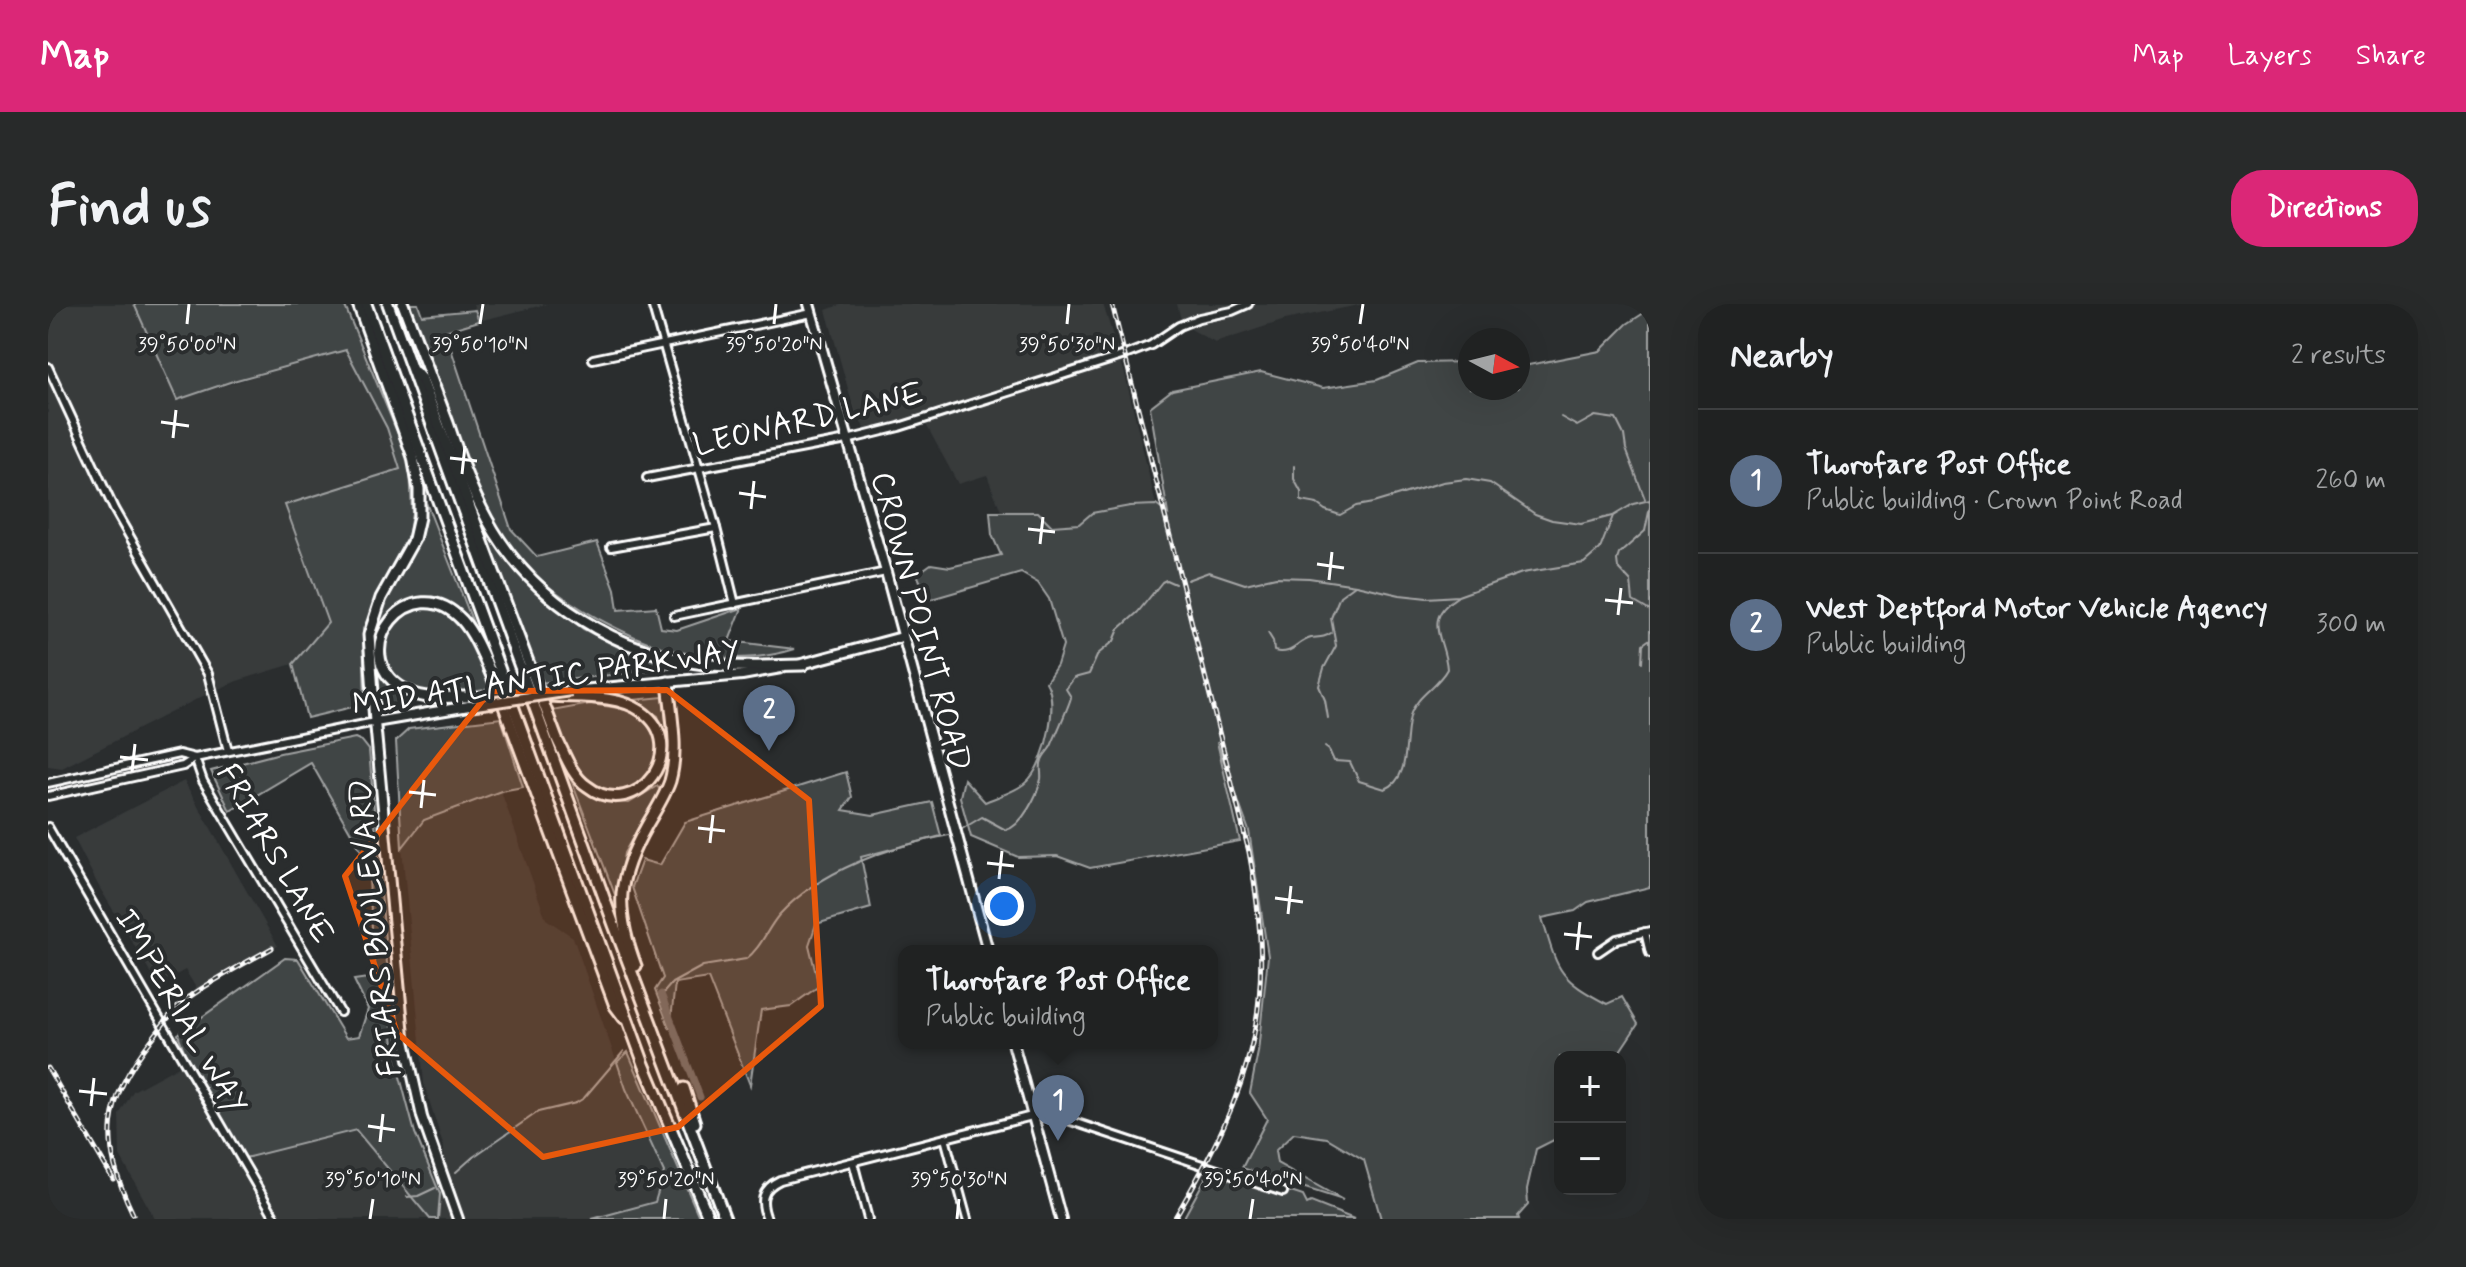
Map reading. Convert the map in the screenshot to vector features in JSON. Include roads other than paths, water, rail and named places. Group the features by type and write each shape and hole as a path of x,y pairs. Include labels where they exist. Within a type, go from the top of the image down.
{"highway":[{"path":"358,304 413,457 419,489 419,517 414,539 372,619 369,635 375,722"},
{"path":"366,304 630,1025 709,1219"},
{"path":"388,304 614,925 725,1219"},
{"path":"403,304 468,480 487,520 510,554 540,587 596,629 646,651 715,665 803,665"},
{"path":"410,365 422,380 557,739 572,769 586,786 603,795 632,793 646,786 655,775 662,758 661,742 654,725 643,712 611,699 572,694 543,696"},
{"path":"492,703 419,697 402,689 389,677 381,661 380,643 386,626 397,612 420,603 440,604 463,620 501,698 615,1006 630,1025"},
{"path":"668,682 674,756 670,781 630,856 622,884 622,915 634,959 693,1112 702,1154"}],"main road":[{"name":"CROWN POINT ROAD","path":"811,309 986,945"},
{"name":"MID ATLANTIC PARKWAY","path":"572,694 803,665 902,637"},
{"name":"MID ATLANTIC PARKWAY","path":"492,703 543,696"},
{"name":"MID ATLANTIC PARKWAY","path":"375,722 469,701"},
{"name":"FRIARS BOULEVARD","path":"375,722 404,1036 422,1117 458,1219"},
{"path":"1015,1049 1061,1219"}],"street":[{"path":"652,304 735,604"},
{"name":"LEONARD LANE","path":"647,478 847,440 899,427 1125,355 1151,345 1189,322 1248,304"},
{"path":"593,359 811,309"},
{"path":"48,367 114,509 208,674 228,751"},
{"path":"611,547 716,528"},
{"path":"674,616 886,572"},
{"name":"MID ATLANTIC PARKWAY","path":"48,796 183,766 195,758 375,722"},
{"name":"MID ATLANTIC PARKWAY","path":"48,783 179,754 195,758"},
{"name":"FRIARS LANE","path":"195,758 203,781 340,1012"},
{"name":"IMPERIAL WAY","path":"48,827 276,1219"},
{"path":"1598,952 1617,939 1648,932 1650,953"},
{"path":"767,1219 763,1209 763,1193 780,1180 1032,1116 1062,1118 1283,1192"},
{"path":"945,1138 967,1219"},
{"path":"853,1162 868,1219"}],"waterway":[{"path":"1561,417 1577,426 1595,416 1616,419 1645,499"},
{"path":"1294,466 1294,479 1301,492 1301,501 1317,504 1340,515 1356,506 1443,482 1466,479 1490,483 1535,514 1552,520 1581,524 1612,516"},
{"path":"1187,580 1209,572 1245,584 1276,577 1309,578 1400,595 1427,598 1458,596 1522,573 1584,563 1600,549 1613,516 1633,504 1650,500"},
{"path":"1650,507 1645,531 1619,554 1617,560 1618,568 1631,582 1633,601 1650,611"},
{"path":"962,829 982,817 1006,830 1018,822 1037,793 1042,760 1071,697 1066,689 1074,678 1089,674 1098,654 1114,641 1119,629 1138,612 1162,582 1166,580 1175,584"},
{"path":"1328,718 1319,686 1324,668 1336,646 1331,618 1340,596 1355,585"},
{"path":"1325,747 1334,761 1350,762 1359,781 1385,789 1394,784 1403,767 1411,713 1447,669 1437,622 1446,605 1457,597"},
{"path":"1268,633 1274,651 1280,652 1331,633"},
{"path":"1642,662 1643,644 1650,639"},
{"path":"659,998 672,983 703,966 746,959 779,915 796,899 836,873 881,853 949,835"},
{"path":"661,994 700,1097"},
{"path":"456,1172 538,1112 576,1103 584,1098 624,1051"},
{"path":"407,1197 418,1196 435,1188"}],"railway":[{"path":"1112,304 1249,852 1261,956 1259,1001 1252,1043 1240,1085 1223,1127 1174,1219"},
{"path":"133,1214 122,1189 111,1144 115,1103 124,1083 168,1017 183,1002 272,948"},
{"path":"48,1068 113,1179"}],"place":[{"name":"West Deptford Motor Vehicle Agency","path":"769,751"},
{"name":"Thorofare Post Office","path":"1058,1141"}]}
